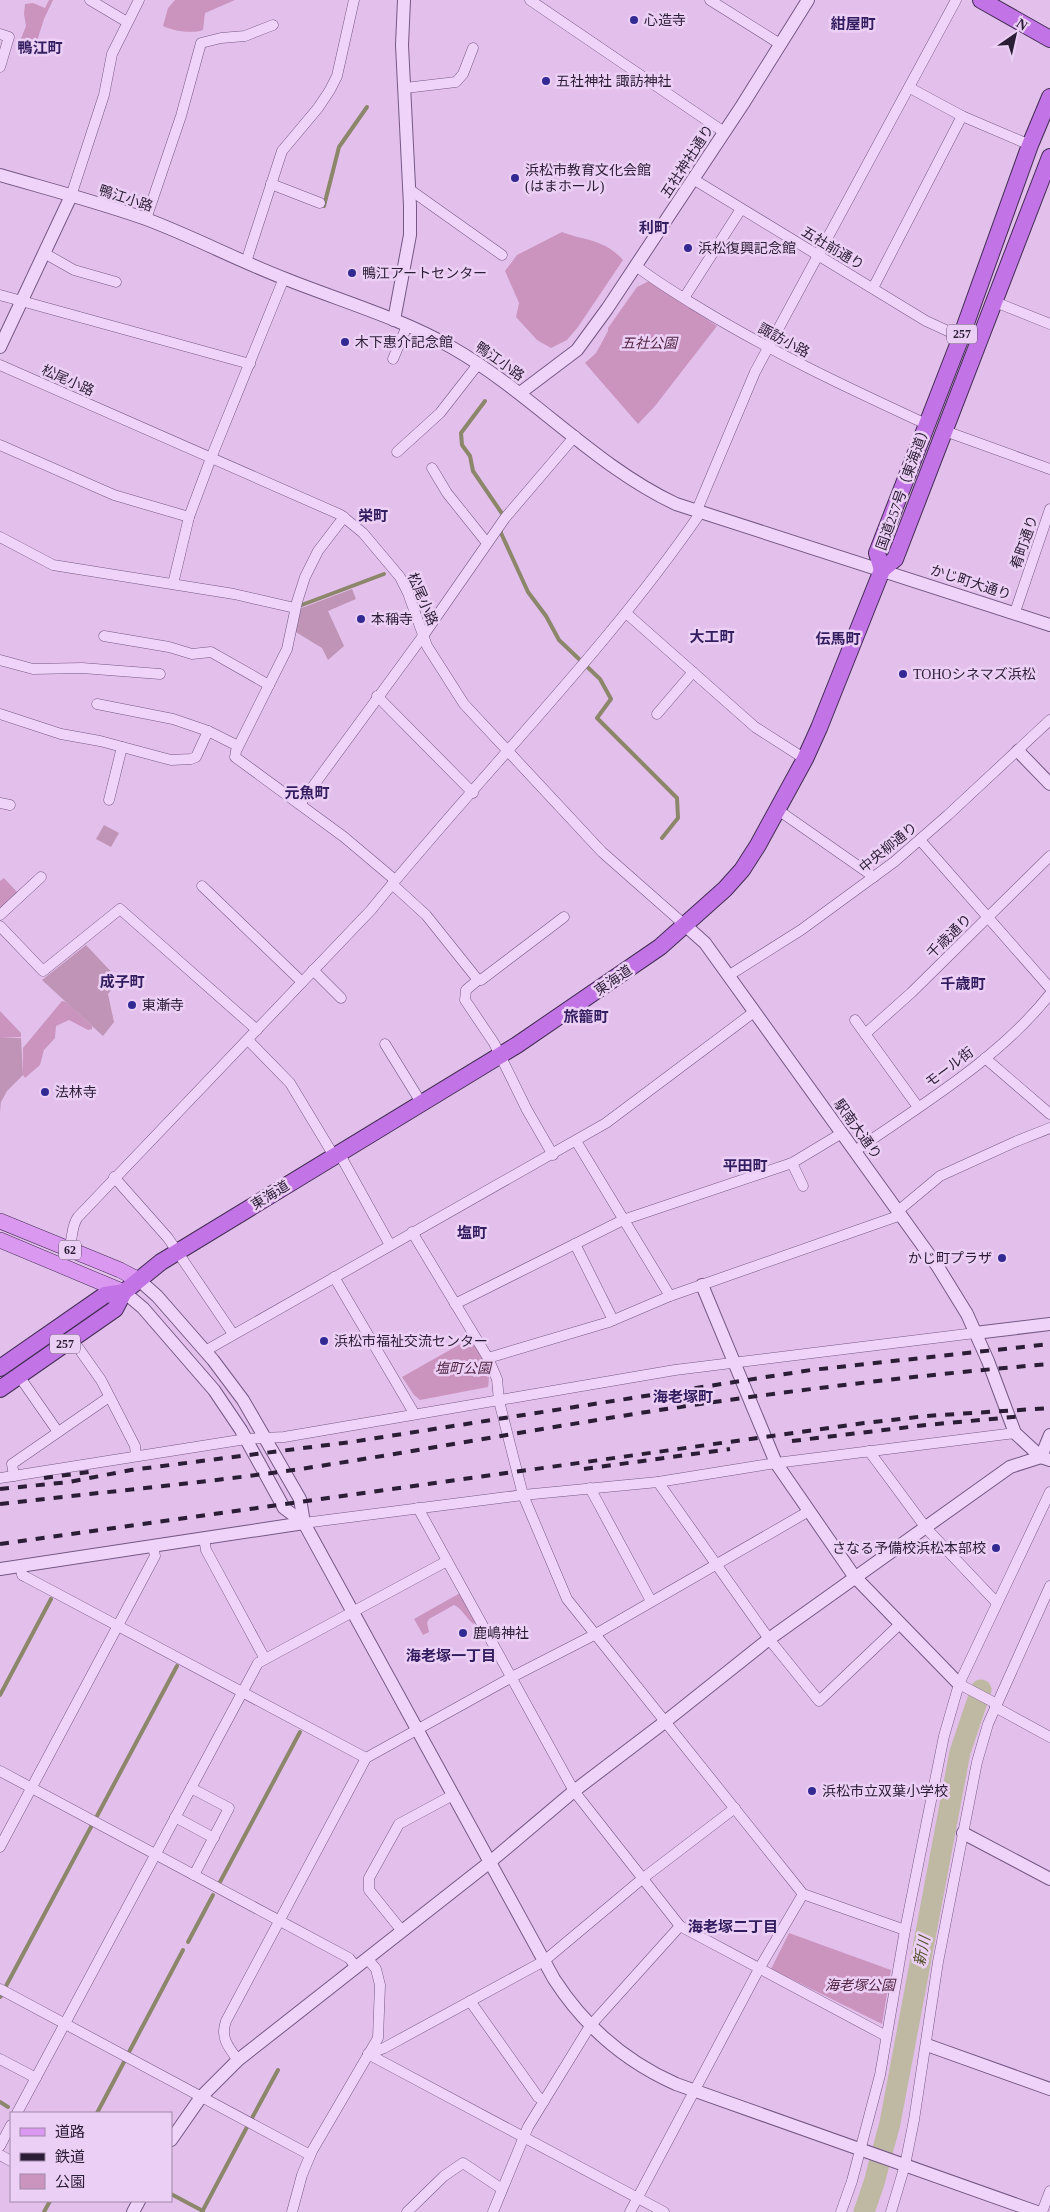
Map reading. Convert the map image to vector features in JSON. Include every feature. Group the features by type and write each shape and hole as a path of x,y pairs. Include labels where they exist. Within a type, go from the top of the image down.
{"highway":[{"path":"980,0 1050,39"},
{"name":"国道257号（東海道）","path":"1050,98 1030,145 961,337 877,553 882,570 895,559 1050,157"},
{"name":"東海道","path":"139,1280 177,1252 500,1056 660,947 686,926 735,879 778,810 819,728 882,570"},
{"name":"257","path":"0,1389 115,1309 124,1292 139,1280"},
{"name":"257","path":"0,1368 105,1295 124,1292"}],"main road":[{"name":"62","path":"0,1221 120,1270 139,1280"},
{"name":"62","path":"0,1240 124,1292"}],"street":[{"path":"90,0 127,22"},
{"path":"0,347 71,196 104,95 112,54 139,0"},
{"path":"246,262 282,151 318,108 337,76 354,0"},
{"path":"394,320 410,235 402,45 404,0"},
{"path":"530,0 724,132"},
{"path":"710,0 780,44"},
{"name":"五社神社通り","path":"520,393 577,350 636,266 808,0"},
{"path":"69,1249 73,1240 75,1220 370,910 509,752 664,565 701,512 697,510 755,372 769,349 879,139 910,88 956,0"},
{"path":"146,219 181,116 202,43 221,38 245,36 273,25"},
{"path":"0,34 10,38 0,67"},
{"path":"404,88 456,82 462,74 473,48"},
{"path":"910,88 962,116 1030,145"},
{"path":"874,288 962,116"},
{"name":"鴨江小路","path":"0,174 146,219 284,278 408,326 479,363 605,460 658,495 701,512 882,570"},
{"name":"五社前通り","path":"693,179 926,321 961,337"},
{"path":"271,184 320,203"},
{"path":"409,189 502,255"},
{"path":"684,298 742,209"},
{"path":"44,253 74,270 116,282"},
{"name":"諏訪小路","path":"636,266 684,298 769,349 864,397 926,424"},
{"path":"173,584 189,517 284,278"},
{"path":"0,295 250,364"},
{"path":"995,302 1050,324"},
{"path":"393,359 408,326"},
{"path":"398,452 440,413 479,363"},
{"name":"松尾小路","path":"0,365 344,517 363,533 400,577 408,593 427,646 456,693 602,852 686,926"},
{"path":"945,432 1050,469"},
{"path":"300,804 423,636 504,518 575,436"},
{"path":"0,445 114,495 189,517"},
{"path":"432,468 447,493 487,543"},
{"name":"肴町通り","path":"1014,612 1050,509"},
{"path":"344,517 315,557 302,585 287,649 238,746 235,757 344,837 426,915 478,980"},
{"path":"0,537 53,565 234,594 296,608"},
{"name":"かじ町大通り","path":"882,570 1050,625"},
{"path":"626,613 755,727 805,759"},
{"path":"104,636 169,647 192,654 211,652 269,685"},
{"path":"0,660 33,669 82,668 160,674"},
{"path":"657,714 693,672"},
{"path":"378,696 473,793"},
{"path":"97,704 173,719 208,731 238,746"},
{"path":"0,714 61,734 122,747 170,760 191,760 196,757 208,731"},
{"name":"中央柳通り","path":"728,976 801,930 874,877 920,840 1050,720"},
{"path":"109,800 122,747"},
{"path":"1018,751 1050,784"},
{"path":"778,810 874,877"},
{"path":"920,840 1050,988"},
{"name":"千歳通り","path":"865,1034 912,993 1050,856"},
{"path":"0,915 41,877"},
{"path":"202,886 302,982"},
{"path":"0,926 43,971 120,909 257,1030"},
{"path":"553,1154 500,1056 465,1000 466,990 564,917"},
{"name":"駅南大通り","path":"686,926 705,943 947,1281 967,1314 988,1361 1015,1433"},
{"path":"313,970 342,998"},
{"name":"モール街","path":"855,1151 1007,1041 1038,1010 1050,994"},
{"path":"205,1351 606,1123 754,1012"},
{"path":"855,1020 918,1107"},
{"path":"248,1040 290,1082 390,1245"},
{"path":"385,1044 422,1104"},
{"path":"985,1058 1050,1114"},
{"path":"488,1358 613,1320 670,1296 900,1213 940,1176 1050,1128"},
{"path":"455,1304 623,1220 792,1163 842,1133"},
{"path":"576,1141 670,1296"},
{"path":"792,1163 803,1186"},
{"path":"114,1177 168,1238 233,1334"},
{"path":"412,1232 488,1358 497,1379 499,1401 523,1494 568,1599 594,1635 803,1894 905,1930"},
{"path":"575,1244 613,1320"},
{"path":"334,1277 414,1413"},
{"path":"139,1280 156,1296 205,1351 236,1390 267,1438 300,1499 304,1523 544,1961 564,1994 590,2026 613,2047 643,2068 695,2091 1037,2212"},
{"path":"702,1285 776,1463 854,1576 962,1686 1050,1737"},
{"path":"124,1292 143,1308 199,1372 228,1410 284,1508 304,1523"},
{"path":"0,1478 246,1439 284,1437 414,1413 499,1401 675,1370 1050,1324"},
{"path":"72,1339 101,1380 135,1446 136,1456"},
{"path":"19,1376 58,1432"},
{"path":"14,1476 12,1464 109,1397"},
{"path":"0,1569 304,1523 523,1494 658,1482 776,1463 1015,1433 1045,1459"},
{"path":"1045,1459 1050,1435"},
{"path":"869,1451 926,1528 997,1603"},
{"path":"172,2139 201,2097 238,2060 490,1862 574,1791 666,1722 768,1639 854,1576 926,1528 1010,1467 1045,1459"},
{"path":"658,1482 768,1639 819,1701 900,1624"},
{"path":"590,1488 651,1601"},
{"path":"841,2212 864,2150 944,1736 962,1686 997,1603 1050,1492"},
{"path":"418,1508 574,1791 680,1926 886,2036"},
{"path":"238,2060 225,2042 224,2028 366,1758 512,1677 594,1635 809,1511"},
{"path":"204,1538 206,1550 265,1659"},
{"path":"0,1847 155,1556 154,1546"},
{"path":"18,2112 256,1667 265,1659 447,1561"},
{"path":"20,1566 22,1575 366,1758"},
{"path":"890,2212 927,2046 938,1962 977,1762 994,1704 1046,1603 1050,1586"},
{"path":"0,1771 349,1958 356,1967"},
{"path":"191,1788 229,1808 194,1875"},
{"path":"402,1931 369,1890 369,1878 399,1824 453,1795"},
{"path":"368,2054 384,2048 544,1961 642,1879 735,1808"},
{"path":"175,1817 214,1838"},
{"path":"963,1833 1050,1879"},
{"path":"630,2212 759,1969 803,1894"},
{"path":"492,2212 523,2137 590,2026 680,1926"},
{"path":"292,2212 302,2175 310,2155 378,2038 380,1985 376,1969 367,1958"},
{"path":"0,1989 310,2155"},
{"path":"470,2001 538,2097 544,2101"},
{"path":"927,2046 1050,2089"},
{"path":"368,2054 664,2212"},
{"path":"0,2059 36,2078"},
{"path":"0,2146 10,2127"},
{"path":"407,2212 444,2176 463,2163 502,2189"},
{"path":"1042,2212 1050,2191"}],"green space":[{"path":"49,0 53,0 44,19 36,44 32,45 20,41 26,26 25,4 33,3 45,8"},
{"path":"175,0 235,0 205,13 203,30 189,32 163,26 168,8"},
{"path":"562,232 602,244 623,260 578,327 567,340 551,348 537,340 516,317 519,303 505,271 517,255"},
{"name":"五社公園","path":"649,281 717,326 655,406 638,424 585,363 596,353 608,328 637,287"},
{"path":"4,878 18,893 0,910 0,881"},
{"path":"62,1001 66,1002 92,1026 92,1029 88,1030 69,1020 56,1026 55,1038 44,1050 40,1065 25,1078 23,1075 23,1048"},
{"path":"0,1011 21,1033 21,1037 0,1038"},
{"name":"塩町公園","path":"471,1338 487,1367 488,1387 420,1400 414,1395 402,1377"},
{"path":"460,1593 477,1621 474,1624 454,1605 429,1619 427,1623 429,1632 423,1635 414,1619"},
{"name":"海老塚公園","path":"789,1933 891,1970 882,2024 771,1969"}],"shaded area":[{"path":"352,589 356,599 328,611 344,646 328,660 322,648 294,631 299,609"},
{"path":"104,825 119,833 111,847 96,839"},
{"path":"86,945 119,980 108,994 114,1022 103,1036 42,980"},
{"path":"0,1038 21,1038 23,1075 7,1091 1,1102 0,1112"}],"waterway":[{"path":"324,206 339,147 367,107"},
{"path":"485,401 461,433 462,445 470,456 473,471 503,515 501,518"},
{"path":"501,528 501,533 528,592 546,616 559,640 600,679 611,699 597,718 677,798 678,818 662,838"},
{"path":"299,606 384,574"},
{"path":"0,1695 51,1599"},
{"path":"97,1816 177,1666"},
{"name":"新川","path":"864,2212 890,2123 960,1752 981,1690"},
{"path":"220,1882 300,1732"},
{"path":"6,1986 92,1825"},
{"path":"188,1942 213,1895"},
{"path":"129,2052 183,1950"},
{"path":"98,2112 124,2062"},
{"path":"252,2118 278,2070"},
{"path":"0,2102 8,2107"},
{"path":"202,2212 247,2127"},
{"path":"172,2195 203,2211"},
{"path":"44,2212 49,2202"}],"railway":[{"path":"0,1489 69,1482 131,1470 351,1442 811,1370 1050,1344"},
{"path":"0,1504 192,1483 307,1468 653,1411 752,1397 901,1378 1050,1364"},
{"path":"0,1544 864,1423 926,1416 1050,1408"},
{"path":"792,1441 926,1425 1024,1416"},
{"path":"584,1469 730,1449"},
{"path":"44,1478 96,1471"}],"place":[{"name":"心造寺","path":"634,20"},
{"name":"五社神社 諏訪神社","path":"546,81"},
{"name":"浜松市教育文化会館 (はまホール)","path":"515,178"},
{"name":"浜松復興記念館","path":"688,248"},
{"name":"鴨江アートセンター","path":"352,273"},
{"name":"木下惠介記念館","path":"345,342"},
{"name":"本稱寺","path":"361,619"},
{"name":"TOHOシネマズ浜松","path":"903,674"},
{"name":"東漸寺","path":"132,1005"},
{"name":"法林寺","path":"45,1092"},
{"name":"かじ町プラザ","path":"1002,1258"},
{"name":"浜松市福祉交流センター","path":"324,1341"},
{"name":"さなる予備校浜松本部校","path":"996,1548"},
{"name":"鹿嶋神社","path":"463,1633"},
{"name":"浜松市立双葉小学校","path":"812,1791"}],"district":[{"name":"紺屋町","path":"853,24"},
{"name":"鴨江町","path":"40,48"},
{"name":"利町","path":"654,228"},
{"name":"栄町","path":"373,516"},
{"name":"大工町","path":"712,637"},
{"name":"伝馬町","path":"838,639"},
{"name":"元魚町","path":"307,793"},
{"name":"成子町","path":"122,982"},
{"name":"千歳町","path":"963,984"},
{"name":"旅籠町","path":"586,1017"},
{"name":"平田町","path":"745,1166"},
{"name":"塩町","path":"472,1233"},
{"name":"海老塚町","path":"683,1397"},
{"name":"海老塚一丁目","path":"451,1656"},
{"name":"海老塚二丁目","path":"733,1927"}]}
